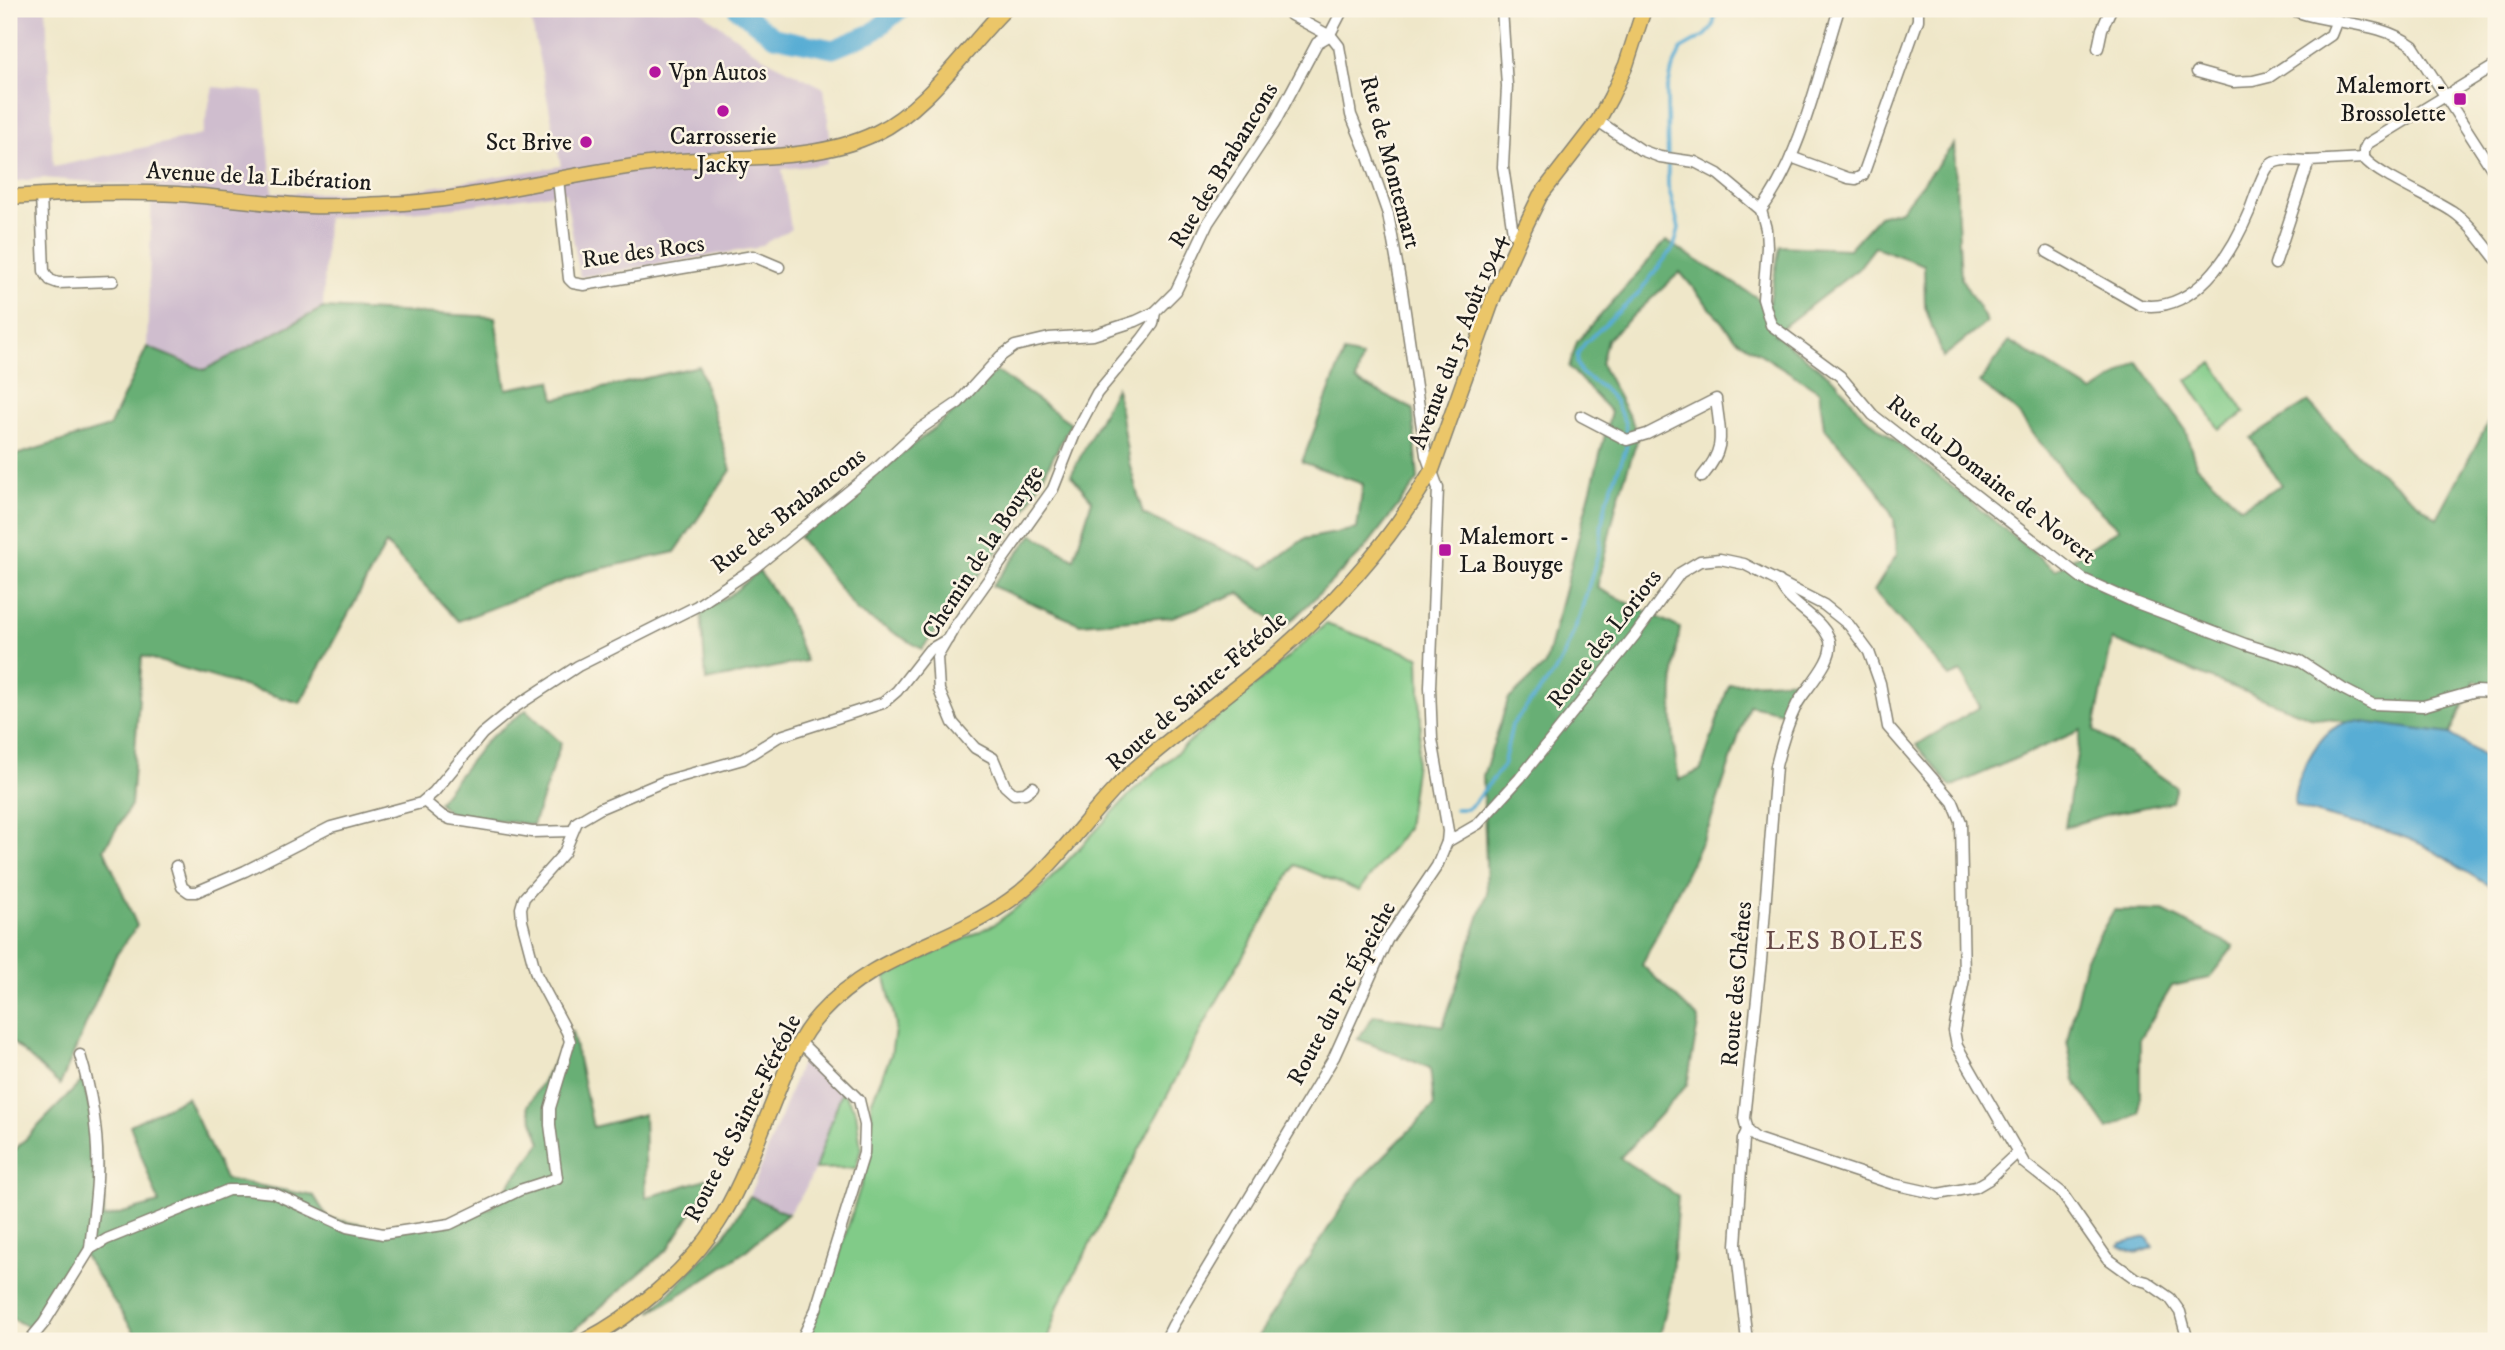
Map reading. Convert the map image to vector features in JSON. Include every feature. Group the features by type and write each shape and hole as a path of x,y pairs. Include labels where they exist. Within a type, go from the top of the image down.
{"main road":[{"name":"Avenue de la Libération","path":"9,197 94,192 150,193 309,206 344,206 439,200 604,170 660,163 839,148 878,133 910,111 1006,9"},
{"name":"Avenue du 15 Août 1944","path":"1433,470 1495,293 1520,237 1540,196 1598,121 1626,65 1644,9"},
{"name":"Route de Sainte-Féréole","path":"584,1341 598,1334 670,1278 696,1254 718,1223 749,1163 800,1042 814,1019 834,998 887,961 983,916 1009,901 1031,883 1133,771 1280,651 1353,581 1433,470"}],"street":[{"name":"Rue des Brabancons","path":"424,801 482,734 515,707 578,666 696,606 754,568 874,470 917,431 958,403 1001,356 1015,346 1049,338 1093,335 1155,312 1176,291 1208,223 1274,124 1317,43 1329,36 1343,9"},
{"path":"1502,9 1507,86 1503,167 1514,233 1520,237"},
{"path":"1598,121 1641,150 1660,157 1695,162 1718,174 1762,210 1791,157 1839,9"},
{"path":"1791,157 1848,178 1863,176 1918,20 1918,9"},
{"path":"2098,48 2102,29 2111,9"},
{"path":"2290,9 2399,35 2413,46 2496,175"},
{"path":"1293,12 1329,36"},
{"path":"2197,72 2233,82 2269,77 2331,36 2337,20"},
{"name":"Rue de Montemart","path":"1329,36 1339,46 1351,115 1388,214 1426,454 1433,470"},
{"path":"2496,65 2367,145 2364,150 2367,162 2454,212 2467,223 2496,260"},
{"path":"2047,252 2140,305 2164,306 2182,298 2221,265 2241,233 2268,167 2279,160 2364,158"},
{"path":"2275,264 2309,161"},
{"name":"Rue des Rocs","path":"558,179 569,279 573,283 584,285 753,256 779,267"},
{"path":"41,195 44,271 50,280 58,284 113,281"},
{"name":"Rue du Domaine de Novert","path":"1762,210 1767,247 1763,299 1771,325 1840,376 1873,415 2083,579 2133,602 2245,644 2300,661 2372,704 2423,706 2476,691 2496,692"},
{"name":"Chemin de la Bouyge","path":"1033,787 1025,793 1014,794 1005,786 993,758 975,748 953,723 939,690 937,657 1053,489 1074,436 1097,393 1153,324 1155,312"},
{"path":"1581,416 1627,440 1647,434 1716,399 1720,449 1715,461 1702,477"},
{"path":"1433,470 1438,488 1430,687 1432,739 1448,831 1447,842"},
{"name":"Route des Loriots","path":"1447,842 1478,824 1520,778 1635,635 1680,573 1700,561 1720,559 1744,564 1824,605 1849,625 1869,652 1880,682 1888,727 1954,802 1961,822 1964,979 1954,1031 1957,1046 2024,1163 2061,1192 2108,1258 2136,1279 2147,1282 2170,1298 2180,1312 2188,1341"},
{"name":"Route des Chênes","path":"1747,1131 1744,1118 1776,766 1783,737 1798,704 1829,654 1831,641 1823,627 1783,593 1779,582"},
{"path":"90,1249 107,1239 228,1190 273,1193 346,1227 383,1234 450,1224 520,1191 557,1178 550,1108 570,1041 568,1032 536,974 522,921 522,908 524,898 564,853 577,822 601,808 665,781 743,759 778,737 883,703 897,691 929,650 948,639"},
{"path":"176,866 182,887 188,892 196,892 246,871 331,827 424,801 441,816 450,819 532,832 572,831"},
{"name":"Route du Pic Épeiche","path":"1166,1341 1173,1325 1334,1057 1387,940 1437,866 1447,842"},
{"path":"800,1042 859,1100 865,1125 864,1153 816,1309 801,1341"},
{"path":"29,1341 44,1323 90,1249 97,1178 96,1154 93,1116 80,1055"},
{"path":"1747,1341 1736,1245 1742,1139 1747,1131 1757,1139 1856,1172 1938,1194 1976,1187 1988,1180 2017,1153"}],"shaded area":[{"path":"9,9 46,9 53,167 202,135 213,87 263,92 273,193 395,193 561,166 529,9 698,9 764,58 824,88 830,135 826,164 782,169 791,229 756,248 580,277 565,192 434,210 327,218 323,308 204,370 147,347 152,187 43,178 9,182"},
{"path":"804,1055 842,1091 815,1169 788,1214 750,1196"}],"green space":[{"path":"1954,144 1961,278 1987,322 1943,357 1925,307 1924,265 1875,247 1858,269 1774,334 1836,381 1862,414 2055,570 2119,529 2075,488 2015,410 1980,383 2009,341 2093,392 2138,362 2185,429 2196,465 2241,507 2281,485 2251,438 2308,402 2359,456 2437,518 2496,408 2496,687 2475,680 2450,734 2310,717 2112,640 2094,730 2176,787 2172,802 2109,814 2065,827 2081,730 1951,787 1916,745 1980,707 1961,672 1950,677 1874,591 1897,554 1894,519 1878,490 1824,427 1819,391 1735,338 1680,272 1607,340 1601,364 1639,435 1618,498 1597,588 1680,628 1672,704 1679,780 1701,770 1729,684 1802,680 1782,712 1749,705 1709,826 1642,965 1699,1019 1687,1085 1620,1158 1678,1196 1671,1286 1659,1341 1255,1341 1359,1181 1434,1106 1430,1068 1358,1039 1374,1015 1443,1026 1487,893 1483,776 1508,700 1545,665 1611,412 1569,367 1577,342 1666,241 1769,305 1780,246 1849,249 1879,216 1901,210"},
{"path":"323,308 495,317 506,389 551,381 555,399 699,366 731,470 675,552 586,572 458,621 386,544 300,703 142,656 131,805 104,849 137,926 115,957 60,1085 9,1039 9,457 109,427 147,347 204,370"},
{"path":"1344,353 1362,357 1356,381 1413,409 1418,480 1363,551 1283,629 1239,593 1172,617 1080,624 992,586 1033,534 1074,559 1092,500 1071,475 1116,387 1129,462 1143,514 1264,568 1304,539 1357,529 1363,484 1302,462"},
{"path":"2213,363 2245,413 2219,429 2187,380"},
{"path":"996,371 1071,423 1018,524 922,649 858,612 799,537 960,407"},
{"path":"759,571 785,608 806,661 706,681 701,611 729,596"},
{"path":"1326,624 1419,657 1421,725 1407,828 1359,891 1295,865 1209,1015 1058,1306 1047,1341 805,1341 829,1287 872,1150 871,1103 891,1055 896,1024 885,977 995,924 1040,890 1135,789"},
{"path":"526,710 561,743 533,825 449,813 438,802 487,740"},
{"path":"2114,910 2163,911 2234,946 2209,978 2172,986 2140,1039 2140,1113 2108,1129 2075,1081 2067,1041 2086,958"},
{"path":"572,1031 593,1127 644,1114 646,1198 715,1176 668,1249 574,1330 543,1341 140,1341 81,1251 30,1328 9,1317 9,1152 11,1154 83,1080 104,1173 104,1218 159,1203 130,1125 187,1097 225,1179 314,1196 328,1218 393,1231 491,1208 541,1143 528,1106"},
{"path":"842,1091 856,1111 861,1148 856,1168 815,1169"},
{"path":"750,1196 788,1214 743,1253 651,1312 724,1236"}],"water":[{"path":"2356,721 2450,734 2496,765 2496,888 2416,842 2295,806 2298,781 2317,745 2333,729"},
{"path":"2147,1237 2153,1247 2143,1251 2133,1252 2120,1246 2121,1243"}],"waterway":[{"path":"737,9 774,37 833,49 872,33 901,9"},
{"path":"1456,809 1467,809 1473,804 1503,766 1512,725 1554,673 1579,618 1600,548 1607,499 1626,449 1627,435 1625,423 1615,401 1603,388 1581,373 1577,363 1578,353 1585,343 1638,294 1674,247 1679,228 1668,186 1667,92 1681,49 1706,35 1713,27 1716,9"}],"place":[{"name":"Vpn Autos","path":"655,72"},
{"name":"Malemort - Brossolette","path":"2460,99"},
{"name":"Carrosserie Jacky","path":"723,111"},
{"name":"Sct Brive","path":"586,142"},
{"name":"Malemort - La Bouyge","path":"1445,550"}],"district":[{"name":"LES BOLES","path":"1845,940"}]}
